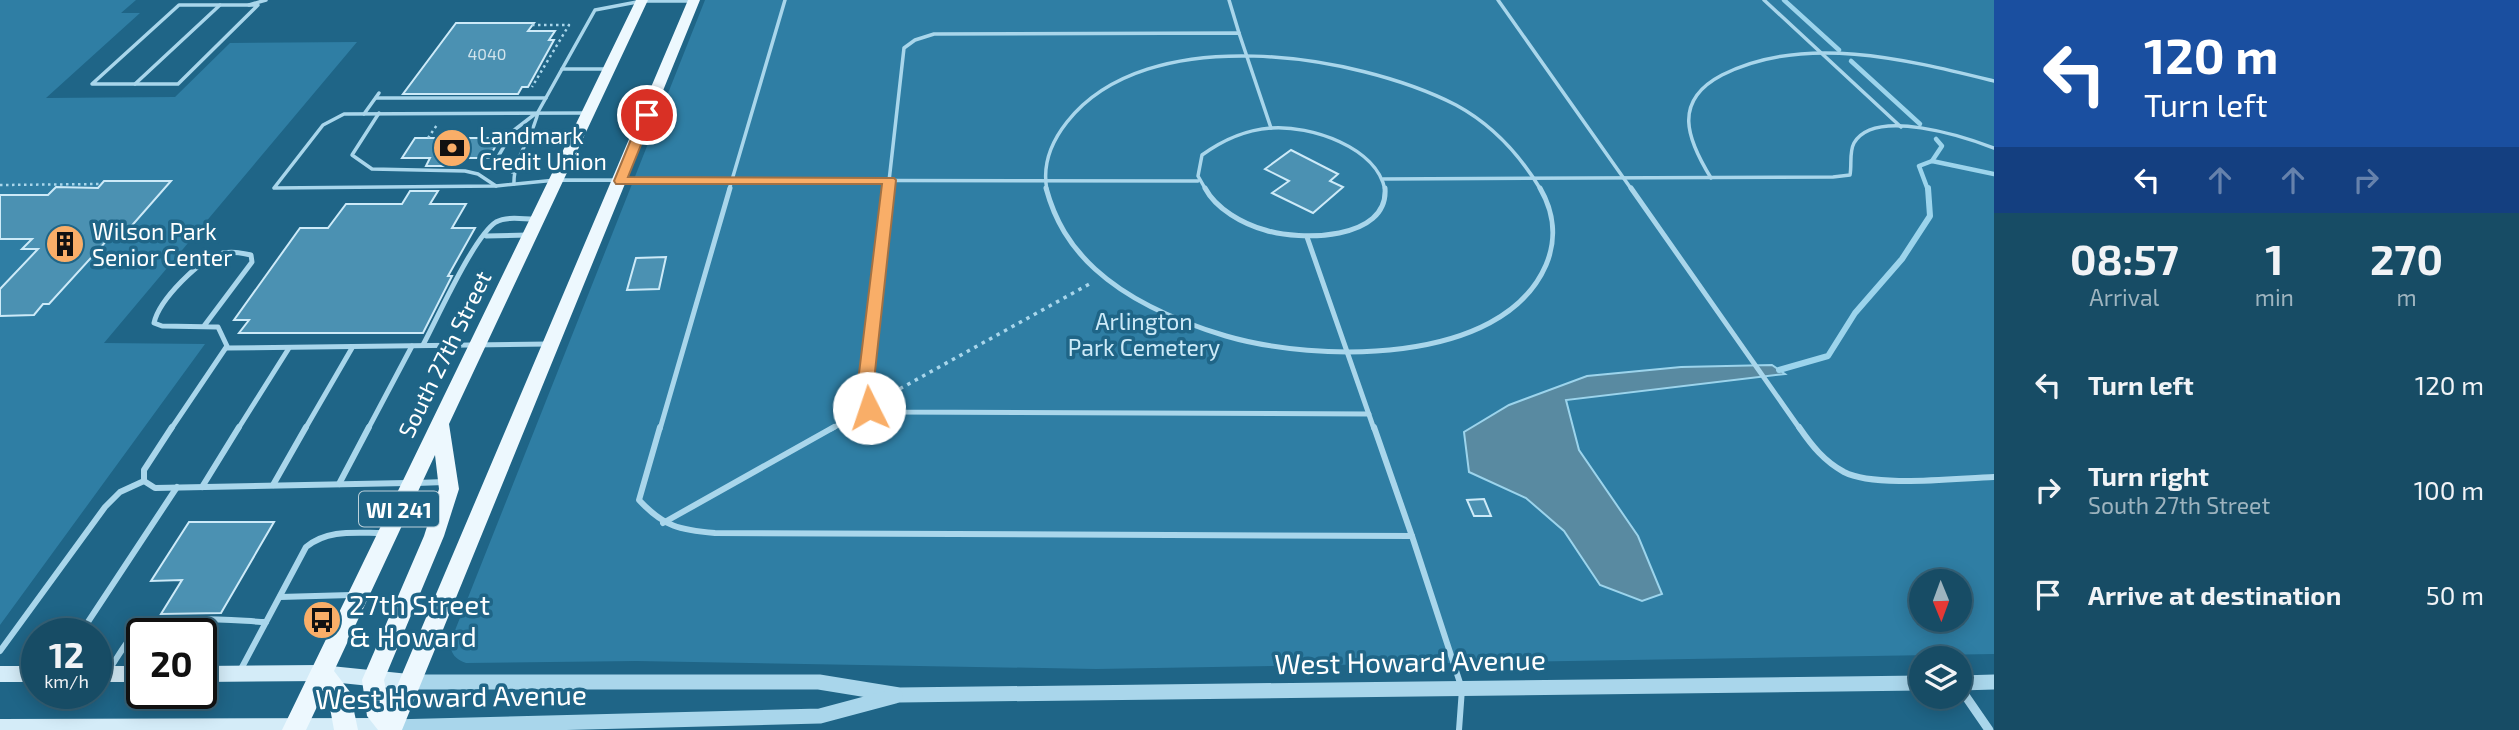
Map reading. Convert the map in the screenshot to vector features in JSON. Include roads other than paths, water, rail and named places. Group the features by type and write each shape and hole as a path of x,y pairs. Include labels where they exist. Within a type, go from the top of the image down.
{"main road":[{"name":"South 27th Street","path":"295,728 642,0"},
{"name":"WI 241","path":"390,728 694,0"},
{"path":"390,728 379,716 373,680 434,536 449,489 440,423"},
{"name":"West Howard Avenue","path":"217,674 321,673 409,682"},
{"path":"321,673 339,692 347,728"},
{"path":"0,674 21,674"},
{"name":"West Howard Avenue","path":"0,728 390,728"}],"street":[{"name":"West Howard Avenue","path":"409,682 819,682 899,695 1909,683"},
{"path":"1972,683 1994,682"},
{"name":"West Howard Avenue","path":"390,728 819,723 899,695"},
{"path":"1972,705 1989,730"}],"lane":[{"path":"248,5 266,0"},
{"path":"512,172 537,125 538,113 594,10 642,0 694,0"},
{"path":"785,0 639,500 654,518 677,529 715,533 1412,536"},
{"path":"1229,0 1271,128"},
{"path":"1498,0 1816,452 1846,473 1880,480 1994,477"},
{"path":"1764,0 1901,127"},
{"path":"179,5 248,5 258,5 178,84 92,84 179,5"},
{"path":"135,84 220,5"},
{"path":"869,408 865,390 904,48 915,40 934,34 1239,33"},
{"path":"1711,178 1693,150 1686,126 1690,104 1702,87 1723,72 1753,61 1822,54 1910,62 1994,81"},
{"path":"1247,55 1335,64 1417,88 1455,106 1488,127 1516,152 1537,179 1550,208 1554,238 1546,267 1527,295 1496,318 1454,337 1404,348 1348,352 1289,349 1232,337 1178,319 1132,296 1105,276 1068,239 1051,210 1044,180 1047,153 1059,128 1079,107 1105,89 1136,74 1171,64 1247,55"},
{"path":"562,69 609,69"},
{"path":"364,114 379,93"},
{"path":"376,98 546,98"},
{"path":"379,113 352,155 362,164 386,171 465,171 478,174 496,186"},
{"path":"514,184 512,172 499,155 501,149 517,124 538,113"},
{"path":"588,113 344,114 323,125 274,188 496,186 556,180 1198,181"},
{"path":"1383,179 1850,175 1853,163 1851,150 1857,139 1870,132 1901,127 1940,131 1994,148"},
{"path":"1271,128 1318,134 1340,142 1366,159 1383,179 1386,194 1382,208 1371,220 1354,229 1332,235 1307,237 1277,234 1248,225 1224,212 1207,197 1198,181 1198,164 1206,149 1223,138 1245,131 1271,128"},
{"path":"424,345 478,243 496,221 534,227"},
{"path":"486,236 534,227"},
{"path":"1307,237 1412,536 1462,689 1459,730"},
{"path":"144,481 144,470 152,457 227,348 224,335 218,327 162,326 154,323 156,314 200,262 224,253 242,251 251,255 252,262 204,326"},
{"path":"227,348 552,344"},
{"path":"339,484 412,346"},
{"path":"202,487 289,348"},
{"path":"273,485 352,348"},
{"path":"663,523 869,408 892,412 1369,414"},
{"path":"144,481 155,488 448,482"},
{"path":"0,651 105,507 120,492 144,481"},
{"path":"91,618 177,487"},
{"path":"239,674 306,547 315,537 329,534 388,533"},
{"path":"280,597 358,595"},
{"path":"112,661 144,627 161,622 266,622"}],"waterway":[{"path":"1784,0 1839,50"},
{"path":"1851,61 1920,124"},
{"path":"1932,161 1942,146 1936,139"},
{"path":"1928,190 1919,166 1932,161"},
{"path":"1932,161 1994,174"},
{"path":"1779,370 1828,356 1855,313 1902,259 1930,216 1928,188"}],"place":[{"name":"Landmark Credit Union","path":"452,148"},
{"name":"Wilson Park Senior Center","path":"65,244"},
{"name":"27th Street & Howard","path":"322,620"}],"park label":[{"name":"Arlington Park Cemetery","path":"1144,334"}]}
